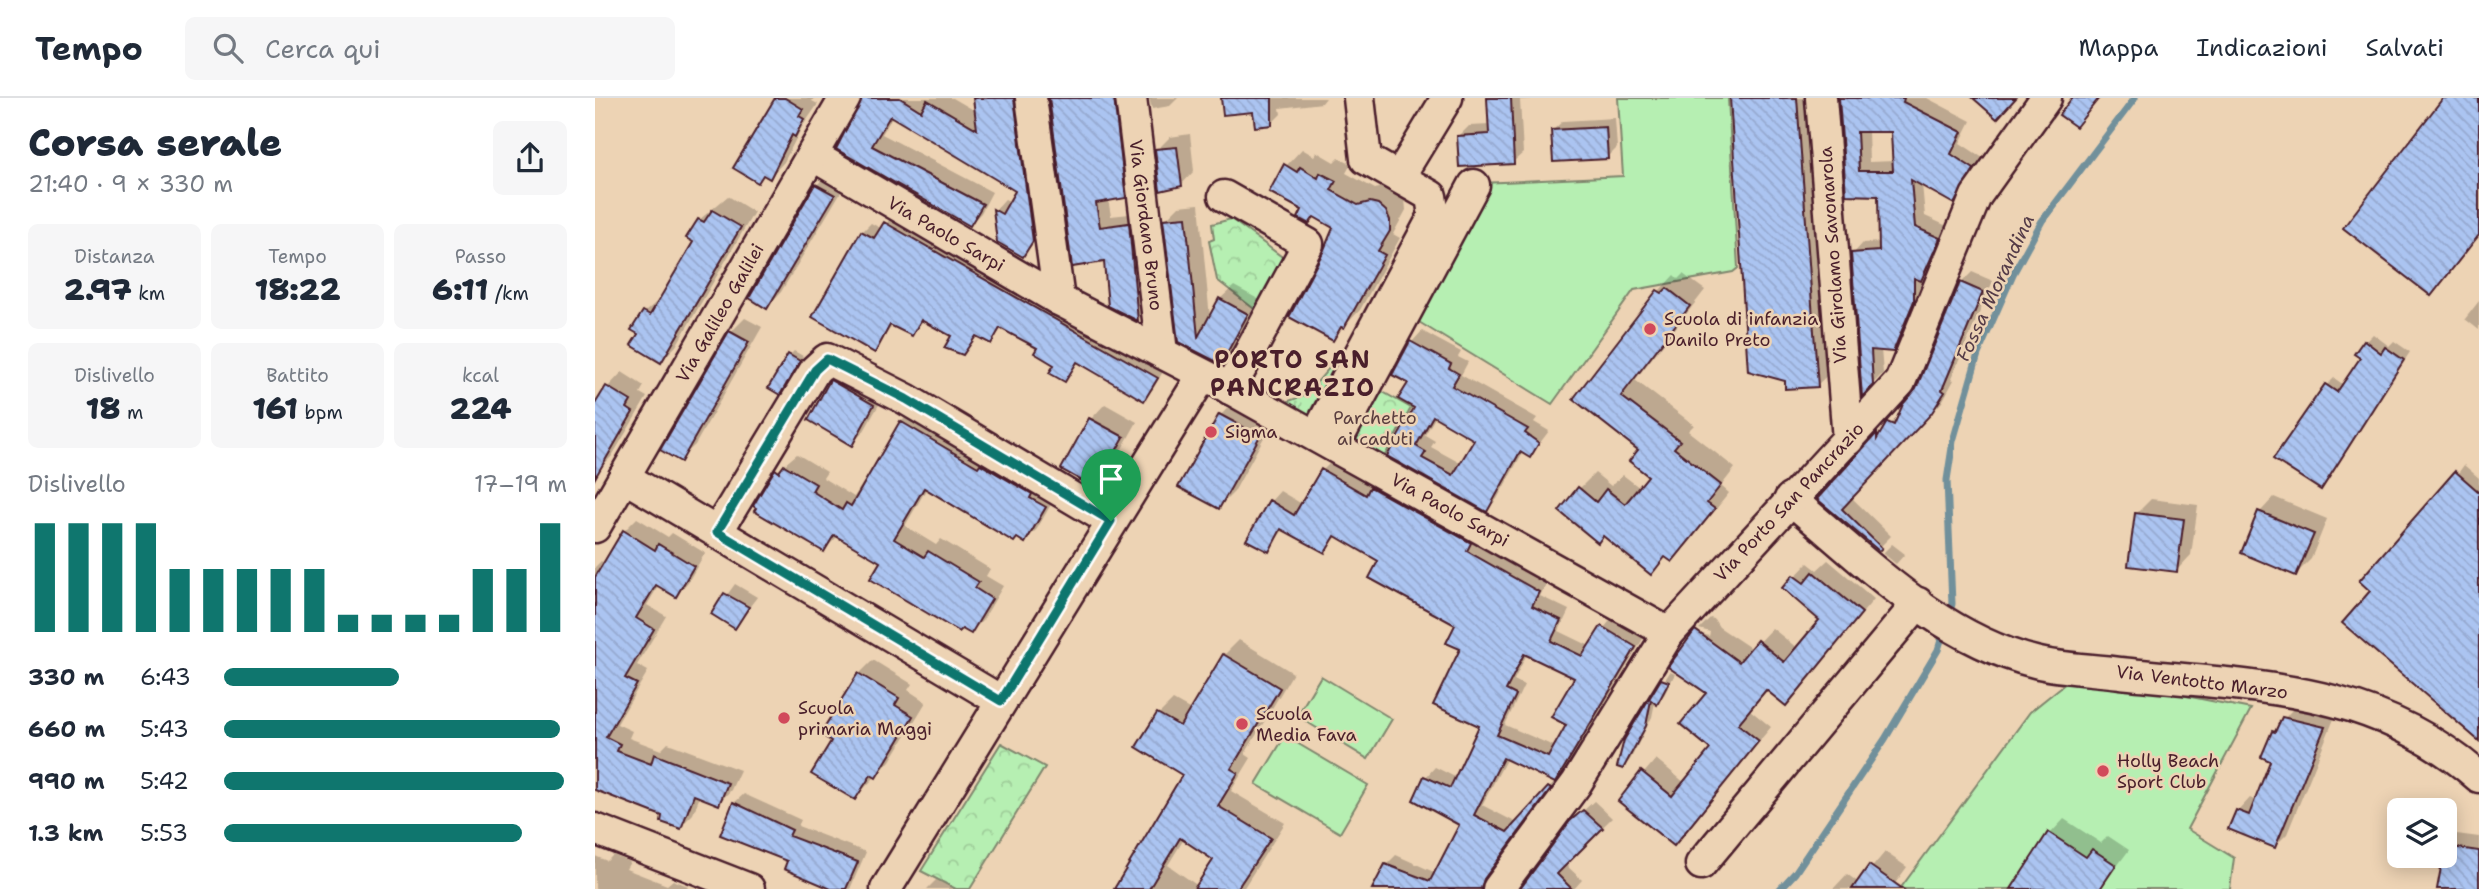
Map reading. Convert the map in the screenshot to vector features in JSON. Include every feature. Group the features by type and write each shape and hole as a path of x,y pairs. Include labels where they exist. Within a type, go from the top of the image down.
{"street":[{"name":"Via Galileo Galilei","path":"595,527 845,98"},
{"path":"1031,98 1059,300"},
{"name":"Via Giordano Bruno","path":"1131,98 1162,352"},
{"path":"1325,441 1434,216 1431,196 1366,159 1359,98"},
{"path":"1399,177 1447,98"},
{"name":"Via Girolamo Savonarola","path":"1821,98 1852,424"},
{"name":"Via Porto San Pancrazio","path":"1498,889 1576,784 1668,633 1790,499 1852,424 1900,382 1976,196 2046,98"},
{"name":"Via Paolo Sarpi","path":"811,155 1059,300 1230,389 1668,633"},
{"path":"1325,441 1474,185"},
{"path":"1224,196 1308,243 1230,389"},
{"path":"717,532 815,370 827,359 906,399 1111,521"},
{"path":"886,889 1203,375"},
{"path":"624,477 1001,701"},
{"name":"Via Ventotto Marzo","path":"1790,499 1960,634 2035,663 2328,698 2394,720 2452,754 2479,778"},
{"path":"1701,863 1918,603"},
{"path":"595,829 749,889"}],"green space":[{"path":"1618,98 1728,98 1738,268 1733,272 1634,290 1552,404 1414,319 1482,183 1623,176"},
{"path":"1231,219 1293,265 1267,319 1217,280 1209,241 1214,239 1212,224"},
{"path":"1330,367 1334,368 1308,415 1286,402 1306,395"},
{"name":"Parchetto ai caduti","path":"1374,387 1411,408 1377,470 1340,448"},
{"name":"Holly Beach Sport Club","path":"2077,674 2251,709 2187,829 2234,858 2230,889 1900,889 2030,712"},
{"path":"1321,676 1392,719 1368,759 1297,716"},
{"path":"1285,736 1368,785 1340,833 1256,784"},
{"path":"1001,743 1045,767 970,889 956,889 921,871"}],"building":[{"path":"775,98 785,98 803,109 799,116 804,119 795,137 792,135 770,179 763,175 758,183 733,168"},
{"path":"862,98 900,98 921,111 927,100 977,129 973,98 1014,98 1033,241 1023,257 997,242 993,209 1002,214 1015,191 890,116 872,146 983,204 970,226 836,149"},
{"path":"1049,98 1114,98 1126,198 1096,203 1100,227 1129,223 1138,321 1108,306 1104,262 1072,267"},
{"path":"1221,98 1272,98 1272,125 1255,127 1253,112 1223,115"},
{"path":"1487,98 1511,98 1514,164 1459,167 1457,136 1489,134"},
{"path":"1730,98 1797,98 1818,387 1785,389 1785,381 1748,371"},
{"path":"1839,98 1904,98 1903,102 1962,132 1951,154 1974,169 1954,204 1911,180 1915,227 1940,238 1921,281 1914,278 1914,301 1893,352 1871,350 1873,385 1862,397 1851,253 1879,251 1878,196 1846,195","holes":["1857,132 1891,132 1893,171 1859,171"]},
{"path":"1973,98 2016,98 1997,119"},
{"path":"2072,98 2099,98 2076,127 2059,115"},
{"path":"2443,98 2479,98 2479,235 2431,296 2343,228"},
{"path":"1606,127 1608,159 1553,162 1551,130"},
{"path":"1177,147 1182,186 1160,191 1155,149"},
{"path":"1284,164 1297,172 1300,167 1318,178 1320,173 1336,181 1331,190 1358,205 1370,202 1378,204 1386,211 1390,220 1390,231 1378,251 1385,255 1344,328 1341,327 1333,341 1289,317 1333,228 1314,217 1309,224 1298,218 1302,210 1269,192"},
{"path":"815,184 835,195 767,309 749,298"},
{"path":"712,210 741,227 661,363 631,345 638,334 631,330 643,311 650,315 693,242 686,238 698,219 704,222"},
{"path":"1186,217 1198,337 1219,298 1248,314 1221,364 1178,342 1163,219"},
{"path":"884,222 1158,378 1144,401 1077,362 1065,382 1049,373 1054,365 1034,353 1037,348 1000,328 991,344 976,336 963,355 944,348 951,336 921,320 912,336 890,325 875,353 812,317 861,231 874,238"},
{"path":"1960,282 1983,292 1942,390 1945,392 1931,414 1842,509 1882,548 1879,551 1817,499 1877,433 1877,439 1887,422 1894,425 1903,404 1916,389"},
{"path":"1667,288 1690,306 1621,396 1680,441 1674,448 1721,485 1707,503 1715,509 1672,562 1665,557 1651,575 1603,536 1598,543 1559,511 1578,487 1596,502 1606,489 1625,504 1648,476 1629,461 1638,450 1573,399 1657,290 1662,293"},
{"path":"729,331 749,342 681,462 660,450"},
{"path":"2364,340 2381,353 2385,347 2404,360 2321,490 2273,459 2325,384 2337,392 2360,358 2354,354"},
{"path":"1410,341 1451,364 1449,368 1459,374 1452,386 1528,429 1525,433 1539,443 1530,458 1520,452 1487,512 1387,456 1414,408 1398,399 1408,383 1392,375","holes":["1433,416 1474,440 1453,475 1422,458 1426,452 1416,446"]},
{"path":"788,354 800,361 780,395 768,388"},
{"path":"830,380 874,405 852,446 808,420"},
{"path":"606,386 631,401 627,408 633,412 595,478 595,404"},
{"path":"1219,414 1260,436 1219,509 1178,487"},
{"path":"1089,418 1124,437 1095,488 1061,469"},
{"path":"900,421 978,467 980,464 1032,494 1030,498 1046,507 1025,543 1017,538 1014,542 924,488 894,539 924,557 928,551 979,582 975,588 992,599 971,634 962,629 959,632 870,579 880,562 834,535 824,552 754,511 756,508 753,506 775,469 779,472 784,465 816,484 812,491 842,510 846,503 851,506"},
{"path":"1321,469 1366,495 1370,487 1471,543 1467,551 1539,592 1532,606 1561,620 1551,641 1582,656 1601,626 1636,647 1555,783 1503,758 1474,815 1507,832 1548,787 1551,789 1484,879 1481,889 1372,889 1385,864 1430,881 1459,825 1413,800 1424,776 1450,788 1479,726 1433,705 1460,649 1446,643 1455,625 1369,578 1378,561 1335,536 1325,553 1281,529 1269,552 1246,540 1269,500 1294,515","holes":["1524,654 1574,678 1551,717 1566,725 1548,757 1497,735 1516,695 1506,690"]},
{"path":"2455,471 2479,492 2479,741 2342,623 2370,591 2359,581"},
{"path":"2258,511 2314,534 2296,576 2241,553"},
{"path":"2135,513 2184,519 2177,572 2128,566"},
{"path":"623,530 655,550 658,544 694,566 676,597 656,585 636,618 654,629 625,678 637,684 606,737 620,744 617,751 651,764 654,754 728,783 719,805 694,795 681,829 661,822 662,816 595,790 595,577"},
{"path":"1813,572 1862,613 1786,706 1766,690 1738,724 1759,741 1674,846 1618,801 1641,771 1672,796 1710,749 1680,724 1706,693 1668,667 1695,630 1739,662 1757,640 1784,662 1819,620 1782,588 1793,575 1804,583"},
{"path":"724,593 749,607 735,629 711,614"},
{"path":"1223,654 1280,688 1231,769 1238,773 1218,806 1271,838 1237,889 1194,889 1213,860 1180,838 1149,889 1114,889 1182,775 1136,747 1157,713 1180,726"},
{"path":"858,673 899,698 895,705 913,716 876,778 871,775 855,800 811,774 831,741 820,734"},
{"path":"1661,679 1669,682 1657,705 1651,700 1646,726 1623,769 1617,767 1624,740"},
{"path":"2282,717 2325,727 2275,848 2228,829 2236,810 2249,815 2270,761 2261,757 2272,731 2275,732"},
{"path":"733,802 792,830 789,836 858,862 846,889 831,889 784,869 787,861 720,835"},
{"path":"1583,810 1603,828 1557,874 1572,889 1520,889 1570,821"},
{"path":"2048,832 2086,857 2092,849 2116,865 2100,889 2011,889"},
{"path":"2457,848 2479,851 2479,889 2437,889 2441,868 2457,868"},
{"path":"1869,865 1903,889 1852,889"}],"waterway":[{"name":"Fossa Morandina","path":"1949,615 1952,604 1947,480 1953,441 1978,354 2013,274 2042,221 2135,98"},
{"name":"Fossa Morandina","path":"1780,889 1795,873 1885,739 1938,650 1944,630"}],"place":[{"name":"Scuola di infanzia Danilo Preto","path":"1650,329"},
{"name":"Sigma","path":"1211,432"},
{"name":"Scuola primaria Maggi","path":"784,718"},
{"name":"Scuola Media Fava","path":"1242,724"},
{"name":"Holly Beach Sport Club","path":"2103,771"}],"district":[{"name":"PORTO SAN PANCRAZIO","path":"1293,374"}],"route":[{"path":"827,359 842,364 906,399 1111,521 1001,701 717,532 815,370 827,359"}]}
